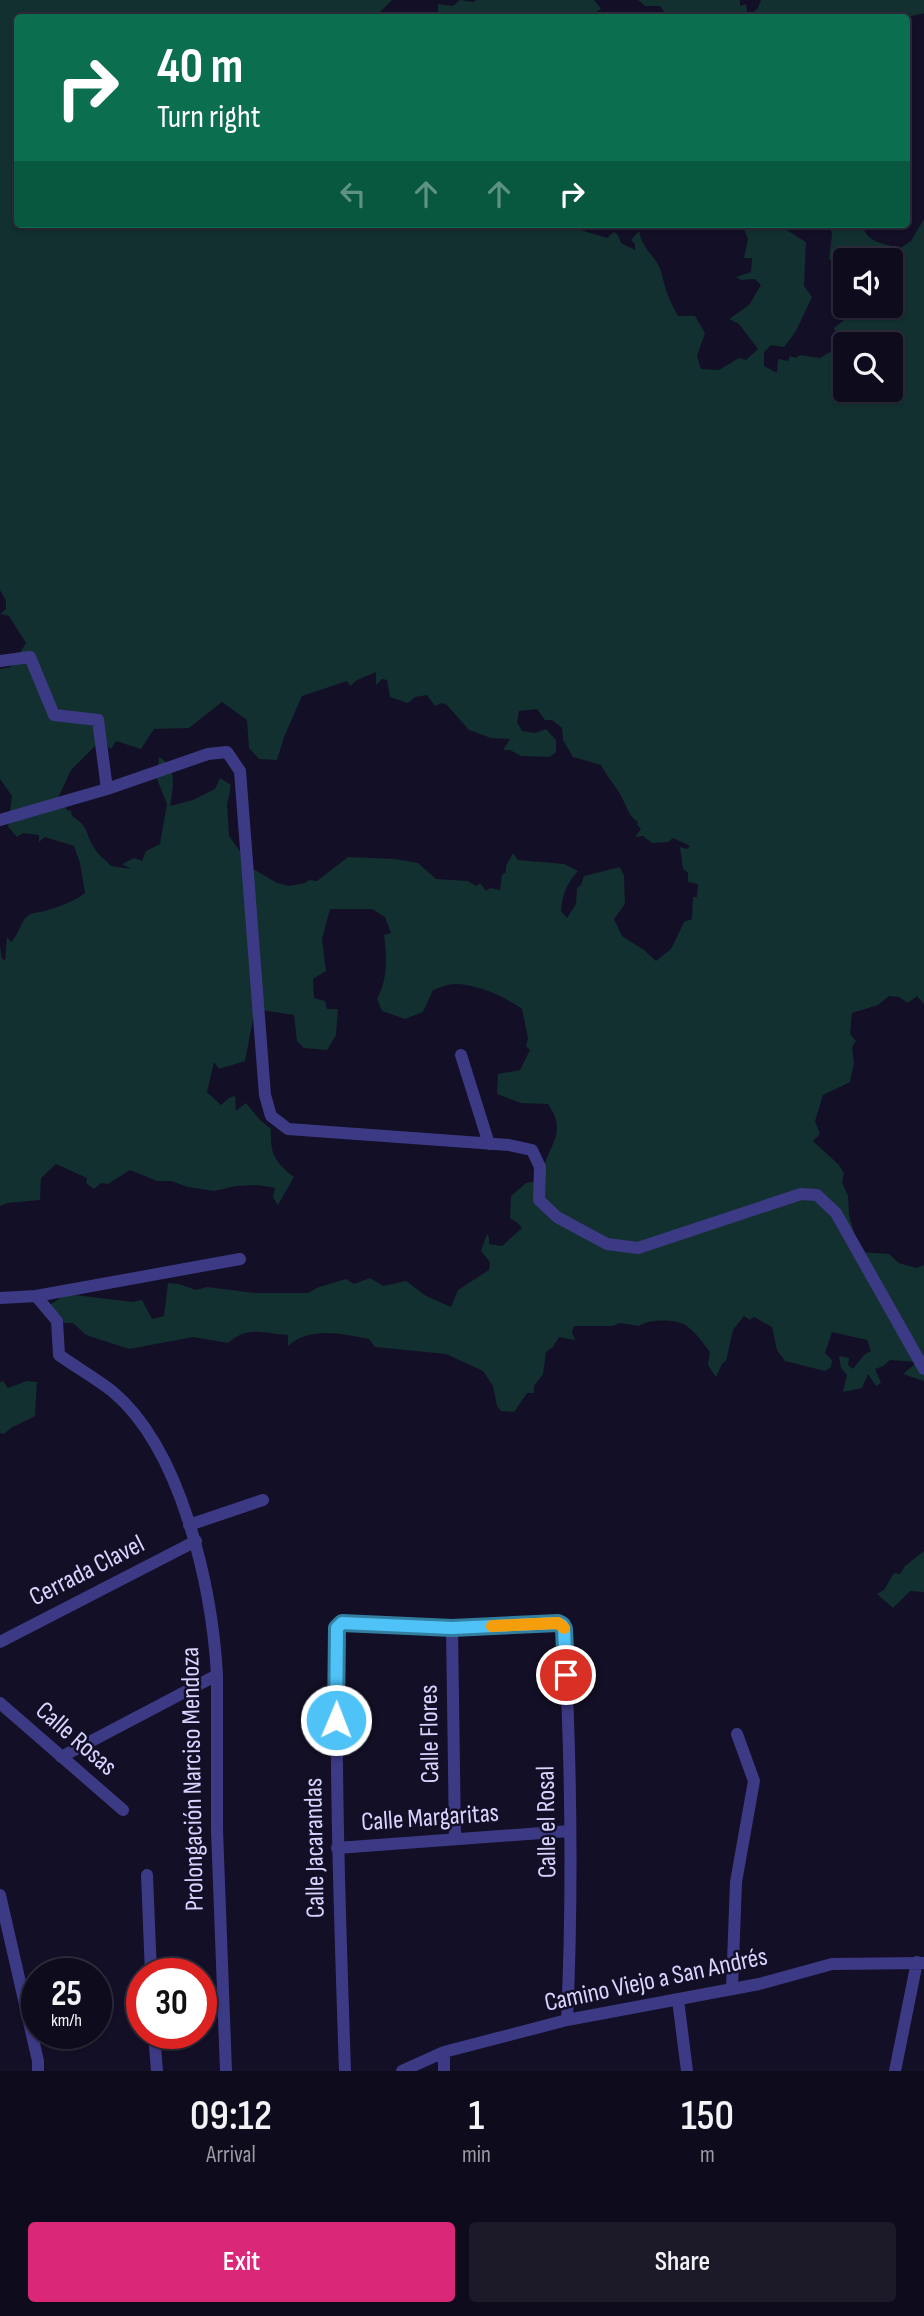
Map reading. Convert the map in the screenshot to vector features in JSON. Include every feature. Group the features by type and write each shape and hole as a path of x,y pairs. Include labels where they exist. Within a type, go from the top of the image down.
{"street":[{"path":"0,661 30,657 54,715 98,720 107,789"},
{"path":"0,820 107,789 208,754 227,752 240,771 265,1095 271,1116 288,1129 509,1145 533,1150 540,1167 539,1200 557,1217 607,1244 638,1248 801,1194 817,1195 835,1213 924,1369"},
{"path":"461,1055 489,1144"},
{"path":"0,1298 36,1296 240,1259"},
{"name":"Prolongación Narciso Mendoza","path":"36,1296 57,1321 59,1355 113,1392 142,1425 166,1465 196,1541 216,1653 217,1830 226,2071"},
{"path":"190,1525 263,1500"},
{"name":"Cerrada Clavel","path":"0,1642 196,1541"},
{"name":"Calle Jacarandas","path":"345,2071 337,1848 339,1625 381,1623 452,1628"},
{"name":"Calle el Rosal","path":"452,1628 558,1623 564,1629 569,1721 571,1927 567,2020"},
{"name":"Calle Flores","path":"452,1628 455,1839"},
{"path":"61,1757 217,1675"},
{"name":"Calle Rosas","path":"0,1703 123,1810"},
{"path":"732,1989 736,1882 754,1781 737,1734"},
{"name":"Calle Margaritas","path":"337,1848 569,1831"},
{"path":"147,1875 150,1958"},
{"path":"0,1895 38,2071"},
{"path":"895,2071 920,1963"},
{"name":"Camino Viejo a San Andrés","path":"402,2071 444,2052 567,2020 759,1984 832,1964 920,1963"},
{"path":"678,2000 687,2071"},
{"path":"155,2049 157,2071"},
{"path":"444,2052 444,2071"}],"green space":[{"path":"0,0 392,0 376,14 14,14 14,228 574,228 607,238 614,232 621,243 635,250 635,244 631,240 639,231 660,269 668,296 678,316 695,316 705,333 697,356 701,369 719,370 739,358 746,360 758,349 739,324 729,319 749,305 761,285 755,279 741,280 736,277 751,272 752,258 744,258 748,239 743,228 782,228 806,242 804,286 812,297 796,331 784,347 771,345 764,352 764,366 777,373 778,359 788,361 790,356 796,358 800,355 820,358 833,350 833,402 903,402 903,332 836,332 834,328 846,318 903,318 903,248 900,248 911,241 924,219 924,1004 917,996 908,1003 899,997 889,996 878,1005 852,1013 850,1034 856,1041 852,1047 854,1063 850,1082 823,1095 815,1121 820,1134 813,1141 844,1173 842,1182 848,1196 849,1215 859,1252 889,1254 899,1263 916,1268 924,1265 924,1381 903,1374 917,1362 890,1360 875,1369 881,1383 876,1386 868,1374 862,1388 843,1392 847,1375 841,1368 839,1356 849,1358 848,1365 853,1369 864,1355 871,1351 867,1340 832,1332 825,1353 832,1360 831,1367 825,1371 785,1361 777,1350 772,1327 754,1317 750,1320 744,1316 733,1330 726,1361 716,1377 708,1365 710,1352 692,1330 681,1323 662,1321 639,1326 620,1323 612,1326 574,1326 572,1332 575,1340 559,1337 546,1352 543,1374 534,1386 534,1393 527,1393 514,1412 501,1411 497,1406 493,1386 483,1371 446,1354 375,1347 369,1339 327,1333 307,1336 288,1346 288,1335 250,1332 228,1343 193,1337 129,1349 86,1335 73,1323 64,1323 50,1314 51,1304 67,1294 132,1302 142,1300 152,1319 164,1316 168,1283 196,1290 207,1287 254,1293 308,1293 346,1279 354,1284 370,1278 383,1286 406,1281 426,1296 451,1307 458,1290 489,1270 490,1262 481,1251 487,1234 489,1244 502,1246 522,1228 510,1218 511,1196 526,1183 543,1180 557,1125 548,1104 521,1103 497,1094 498,1074 520,1070 530,1050 526,1046 528,1038 522,1009 490,992 454,984 433,990 423,1012 405,1019 382,1011 377,999 386,967 384,935 391,933 385,917 372,909 330,909 322,939 326,971 313,979 314,998 325,1001 327,1009 338,1009 336,1035 327,1050 304,1048 297,1041 294,1015 255,1009 245,1061 219,1069 214,1062 207,1092 221,1105 235,1096 236,1111 246,1103 271,1129 271,1145 275,1156 294,1177 278,1205 273,1197 275,1188 258,1185 236,1186 214,1191 171,1181 157,1181 130,1170 108,1184 101,1183 94,1189 86,1183 87,1178 56,1164 41,1178 40,1200 0,1206 0,947 5,961 7,937 11,942 27,916 63,905 85,893 74,846 45,837 39,842 39,835 23,833 17,837 8,827 12,796 0,779 0,669 11,667 26,643 9,616 0,614 6,609 6,601 0,590","holes":["376,672 376,685 382,679 387,680 390,697 408,703 415,697 427,695 435,706 442,703 447,705 469,730 491,738 510,739 503,750 510,750 521,756 550,757 556,752 556,740 546,729 535,733 522,731 517,722 519,711 537,709 545,720 552,720 562,728 563,740 573,757 601,765 629,813 638,822 637,825 641,829 635,837 643,836 652,843 668,842 673,838 690,846 687,849 680,847 683,869 688,873 688,882 698,884 697,897 693,897 692,919 684,922 671,949 656,961 622,936 614,919 625,904 624,876 620,867 584,876 577,888 576,904 567,918 561,911 563,900 568,885 578,871 564,864 518,860 513,853 506,872 502,875 500,890 490,888 486,891 480,883 476,886 468,881 436,879 418,863 348,857 317,881 309,880 289,886 277,883 253,869 229,836 227,805 231,785 220,778 215,789 193,800 170,806 172,773 159,757 157,779 167,804 160,844 146,851 142,861 134,858 122,864 131,869 111,866 97,851 85,827 58,798 71,770 100,741 111,749 116,741 141,749 154,729 189,728 222,702 247,720 249,748 259,759 277,760 302,696 347,681 350,686"]},
{"path":"460,0 594,0 601,9 596,12 598,14 438,14 438,4 453,6"},
{"path":"638,0 740,0 740,6 746,4 748,14 666,14 660,6 645,6"},
{"path":"761,0 924,0 924,13 910,16 910,14 750,14 758,8"},
{"path":"830,228 864,228 868,236 896,248 833,248 833,261 829,259"},
{"path":"3,1381 8,1388 27,1381 37,1382 35,1416 4,1434 0,1433 0,1382"},
{"path":"924,1551 924,1592 910,1591 893,1608 877,1594 884,1590 894,1573 900,1574 905,1566"}],"slow traffic":[{"path":"492,1626 558,1623 564,1628"}],"route":[{"path":"336,1720 337,1628 342,1623 452,1628 558,1623 564,1629 566,1675"}]}
